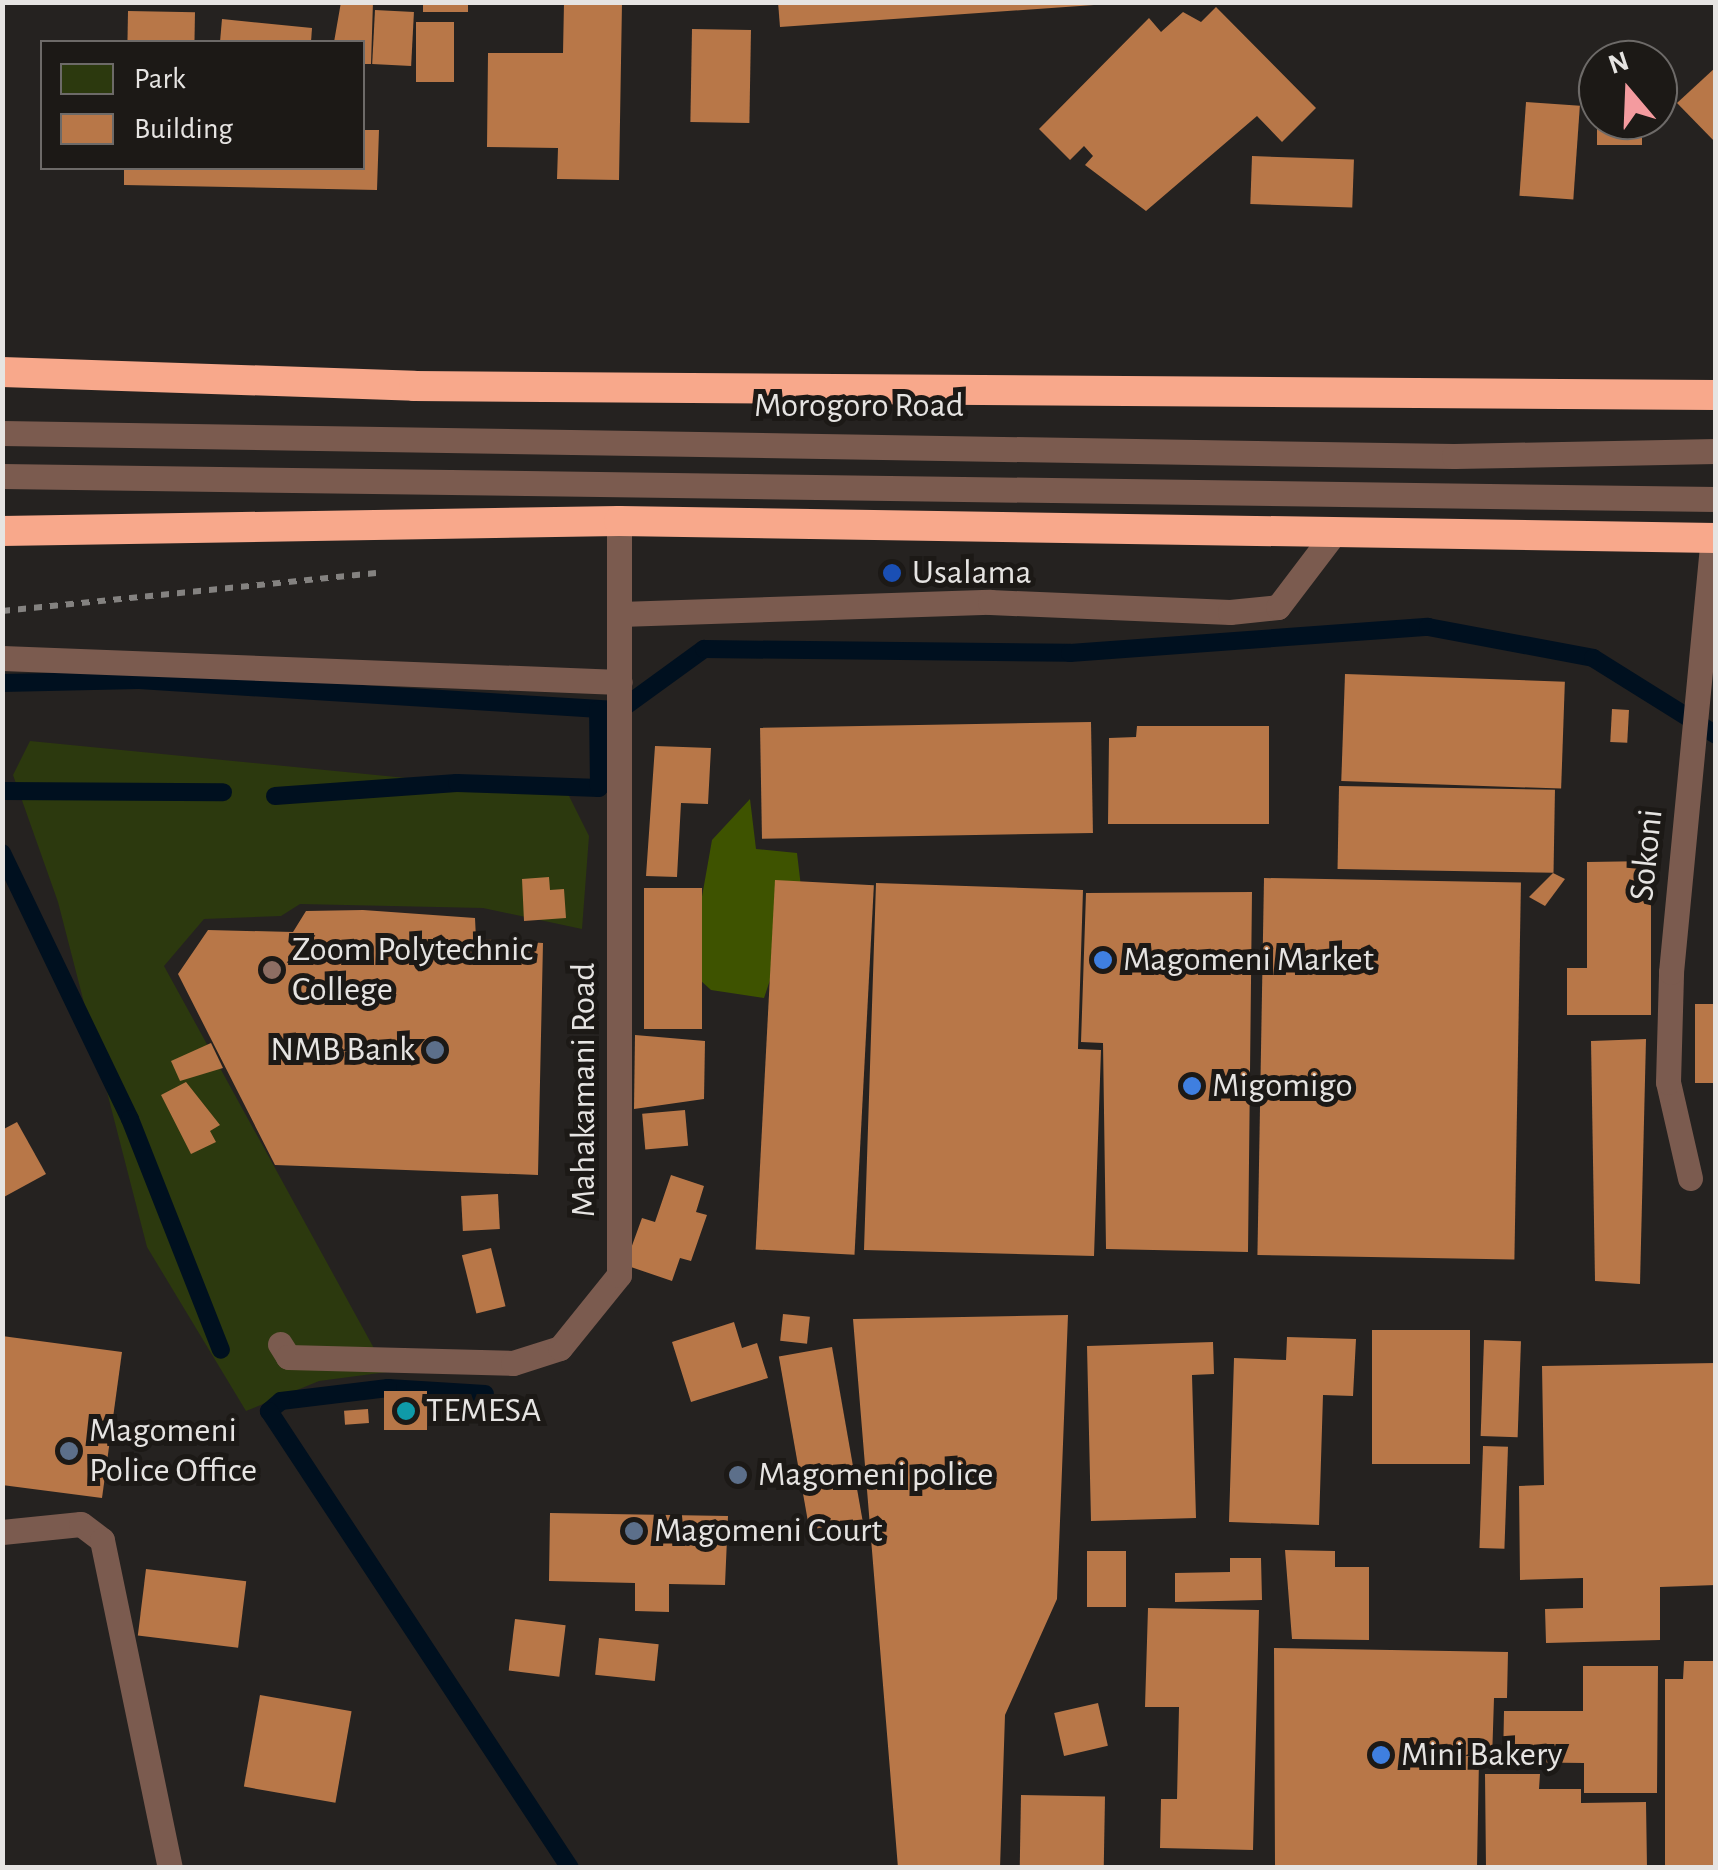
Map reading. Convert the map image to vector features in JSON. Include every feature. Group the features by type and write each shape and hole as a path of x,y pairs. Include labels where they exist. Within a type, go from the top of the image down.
{"highway":[{"name":"Morogoro Road","path":"2,372 454,386 1716,395"},
{"path":"2,530 618,521 1714,538"}],"lane":[{"name":"Morogoro Road","path":"2,432 1454,456 1716,451"},
{"path":"2,476 1716,499"},
{"name":"Mahakamani Road","path":"280,1344 288,1356 512,1363 560,1348 619,1276 618,521"},
{"path":"620,614 990,602 1262,609 1278,607 1335,532"},
{"name":"Sokoni","path":"1690,1178 1668,1082 1671,972 1714,538"},
{"path":"2,658 620,682"},
{"path":"2,1532 81,1524 102,1540 170,1868"}],"green space":[{"path":"30,741 568,794 589,836 582,929 483,908 300,904 281,916 204,919 164,966 387,1372 319,1381 246,1411 147,1247 58,902 13,775"},
{"path":"750,799 756,849 797,853 801,887 764,998 711,990 689,970 712,840"}],"building":[{"path":"341,2 373,2 371,64 365,64 365,40 334,40"},
{"path":"423,2 468,2 468,12 423,12"},
{"path":"564,2 622,3 619,180 557,179 558,148 487,147 488,53 563,53"},
{"path":"778,2 1094,2 1094,5 780,27"},
{"path":"1216,7 1316,108 1282,142 1257,116 1146,211 1085,165 1093,156 1084,146 1070,160 1039,129 1149,18 1161,32 1183,12 1201,22"},
{"path":"375,10 414,12 411,66 372,64"},
{"path":"128,11 195,12 195,40 127,40"},
{"path":"222,19 312,28 311,40 220,40"},
{"path":"416,22 454,22 454,82 416,82"},
{"path":"692,29 751,30 749,123 690,122"},
{"path":"1716,67 1716,143 1678,104"},
{"path":"1526,102 1578,106 1573,200 1519,196"},
{"path":"365,130 379,130 377,190 124,185 124,170 365,170"},
{"path":"1597,140 1642,140 1642,145 1597,145"},
{"path":"1252,156 1354,160 1352,208 1250,204"},
{"path":"1345,674 1565,682 1561,789 1341,781"},
{"path":"1612,709 1629,710 1627,743 1610,742"},
{"path":"1091,722 1093,833 762,839 760,728"},
{"path":"1137,726 1269,726 1269,824 1108,824 1109,738 1136,737"},
{"path":"655,746 711,748 708,804 681,803 677,877 646,876"},
{"path":"1339,786 1555,790 1554,873 1338,869"},
{"path":"1651,861 1651,1015 1567,1015 1567,968 1587,968 1587,862"},
{"path":"1553,873 1565,879 1545,906 1529,897"},
{"path":"549,877 550,890 564,889 566,918 524,921 522,879"},
{"path":"1264,878 1521,882 1514,1259 1257,1255"},
{"path":"775,880 874,885 855,1255 756,1249"},
{"path":"876,883 1083,890 1078,1049 1101,1050 1094,1256 864,1250"},
{"path":"644,888 702,888 702,1029 644,1029"},
{"path":"1252,892 1248,1252 1106,1249 1103,1043 1081,1042 1086,893"},
{"path":"363,910 475,918 476,939 543,943 538,1175 275,1165 178,974 208,930 293,932 306,911"},
{"path":"1695,1004 1716,1004 1716,1083 1695,1083"},
{"path":"635,1035 705,1041 704,1099 634,1109"},
{"path":"1646,1039 1640,1284 1595,1281 1591,1041"},
{"path":"211,1043 223,1068 180,1081 171,1061"},
{"path":"186,1082 220,1125 210,1131 216,1142 191,1154 161,1095"},
{"path":"685,1110 688,1146 645,1150 642,1114"},
{"path":"17,1122 46,1174 2,1198 2,1130"},
{"path":"671,1175 704,1186 696,1212 707,1215 691,1261 680,1258 672,1281 625,1265 642,1218 655,1222"},
{"path":"498,1194 500,1229 463,1231 461,1196"},
{"path":"491,1248 506,1306 476,1313 462,1255"},
{"path":"783,1314 810,1317 807,1344 780,1341"},
{"path":"1068,1315 1057,1599 1005,1715 1000,1868 898,1868 853,1319"},
{"path":"734,1322 742,1348 757,1343 768,1378 691,1402 672,1342"},
{"path":"1372,1330 1470,1330 1470,1464 1372,1464"},
{"path":"2,1336 122,1352 102,1498 2,1485"},
{"path":"1287,1337 1356,1339 1353,1396 1323,1395 1319,1525 1229,1522 1234,1358 1286,1360"},
{"path":"1484,1340 1521,1341 1518,1437 1481,1436"},
{"path":"1213,1342 1214,1374 1192,1375 1196,1518 1091,1521 1087,1346"},
{"path":"832,1347 863,1520 809,1530 779,1356"},
{"path":"1716,1363 1716,1585 1660,1587 1660,1640 1546,1643 1545,1609 1583,1608 1583,1578 1520,1580 1519,1486 1544,1485 1542,1366"},
{"name":"TEMESA","path":"384,1391 427,1391 427,1430 384,1430"},
{"path":"368,1409 369,1423 345,1425 344,1411"},
{"path":"1483,1446 1508,1447 1504,1549 1479,1548"},
{"path":"550,1513 728,1516 725,1585 669,1584 669,1612 635,1611 635,1583 549,1581"},
{"path":"1285,1550 1335,1551 1335,1567 1369,1567 1369,1640 1292,1639"},
{"path":"1087,1551 1126,1551 1126,1607 1087,1607"},
{"path":"1230,1558 1261,1558 1262,1600 1175,1602 1175,1573 1230,1572"},
{"path":"146,1569 246,1581 238,1648 138,1636"},
{"path":"1148,1608 1259,1610 1253,1850 1160,1848 1161,1799 1177,1799 1179,1707 1145,1707"},
{"path":"515,1619 566,1625 559,1677 509,1671"},
{"path":"599,1638 659,1644 655,1681 595,1675"},
{"path":"1274,1648 1508,1652 1507,1698 1494,1698 1492,1760 1479,1759 1477,1868 1275,1868"},
{"path":"1684,1661 1716,1661 1716,1868 1665,1868 1665,1679 1683,1679"},
{"path":"1583,1666 1658,1666 1657,1793 1584,1793 1584,1763 1503,1762 1504,1711 1583,1711"},
{"path":"260,1695 352,1711 335,1803 244,1787"},
{"path":"1098,1703 1108,1746 1064,1756 1054,1713"},
{"path":"1485,1774 1540,1774 1539,1789 1581,1789 1581,1803 1646,1802 1647,1868 1486,1868"},
{"path":"1021,1795 1105,1796 1104,1866 1020,1865"}],"waterway":[{"path":"2,683 139,680 620,710 704,649 1070,653 1428,627 1593,658 1716,735"},
{"path":"275,796 457,783 599,788 598,709"},
{"path":"2,791 223,792"},
{"path":"2,853 130,1119 221,1350"},
{"path":"485,1394 388,1388 281,1401 269,1411 570,1868"}],"place":[{"name":"Usalama","path":"892,573"},
{"name":"Magomeni Market","path":"1103,960"},
{"name":"Zoom Polytechnic College","path":"272,970"},
{"name":"NMB Bank","path":"435,1050"},
{"name":"Migomigo","path":"1192,1086"},
{"name":"TEMESA","path":"406,1411"},
{"name":"Magomeni Police Office","path":"69,1451"},
{"name":"Magomeni police","path":"738,1475"},
{"name":"Magomeni Court","path":"634,1531"},
{"name":"Mini Bakery","path":"1381,1755"}]}
